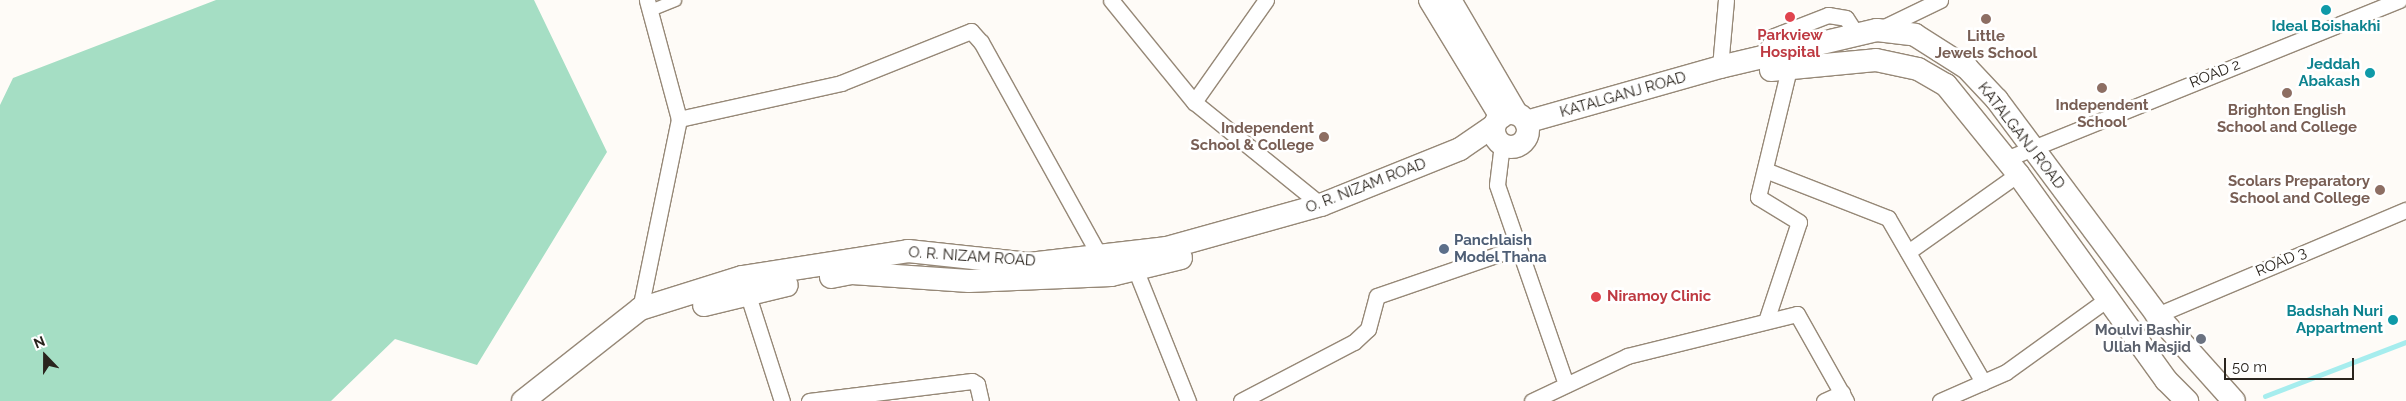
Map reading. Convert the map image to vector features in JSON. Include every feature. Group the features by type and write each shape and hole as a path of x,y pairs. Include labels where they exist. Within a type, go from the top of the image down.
{"main road":[{"path":"1430,0 1509,128"},
{"path":"1450,0 1509,128"},
{"name":"KATALGANJ ROAD","path":"1509,128 1720,67 1867,32 1897,30 1932,44 1967,68 1997,100 2157,315 2234,401"},
{"path":"1918,69 1932,44"},
{"name":"KATALGANJ ROAD","path":"1509,128 1790,65 1876,60 1918,69 1946,85 2012,167 2106,300 2187,401"},
{"path":"543,401 644,322 745,285 852,274 969,281 1133,263 1356,202 1509,128"},
{"name":"O. R. NIZAM ROAD","path":"523,401 640,309 908,251 1029,264 1100,257 1133,263 1321,204 1509,128"}],"street":[{"path":"640,309 679,119 648,5 675,0"},
{"path":"1111,0 1194,102 1321,204"},
{"path":"1194,102 1266,0"},
{"path":"1720,67 1726,0"},
{"path":"1867,32 1940,0"},
{"name":"ROAD 2","path":"1908,252 2012,167 2031,147 2398,0"},
{"path":"679,119 841,83 971,31 982,42 1100,257"},
{"path":"1766,321 1799,222 1758,197 1790,65"},
{"path":"1509,128 1497,185 1566,384"},
{"path":"1765,170 1888,218 1983,382"},
{"name":"ROAD 3","path":"2157,315 2406,210"},
{"path":"1241,401 1354,342 1368,329 1378,296 1519,247"},
{"path":"1133,263 1188,401"},
{"path":"745,285 782,401"},
{"path":"1940,401 2006,372 2106,300"},
{"path":"1532,401 1627,356 1797,314 1844,397 1824,401"},
{"path":"809,401 972,381 978,384 981,401"}],"green space":[{"path":"216,0 534,0 607,152 477,365 395,339 331,401 0,401 0,105 13,78"}],"waterway":[{"path":"2265,396 2406,342"}],"place":[{"name":"Ideal Boishakhi","path":"2326,10"},
{"name":"Parkview Hospital","path":"1790,17"},
{"name":"Little Jewels School","path":"1986,19"},
{"name":"Jeddah Abakash","path":"2370,73"},
{"name":"Independent School","path":"2102,88"},
{"name":"Brighton English School and College","path":"2287,93"},
{"name":"Independent School & College","path":"1324,137"},
{"name":"Scolars Preparatory School and College","path":"2380,190"},
{"name":"Panchlaish Model Thana","path":"1444,249"},
{"name":"Niramoy Clinic","path":"1596,297"},
{"name":"Badshah Nuri Appartment","path":"2393,320"},
{"name":"Moulvi Bashir Ullah Masjid","path":"2201,339"}]}
